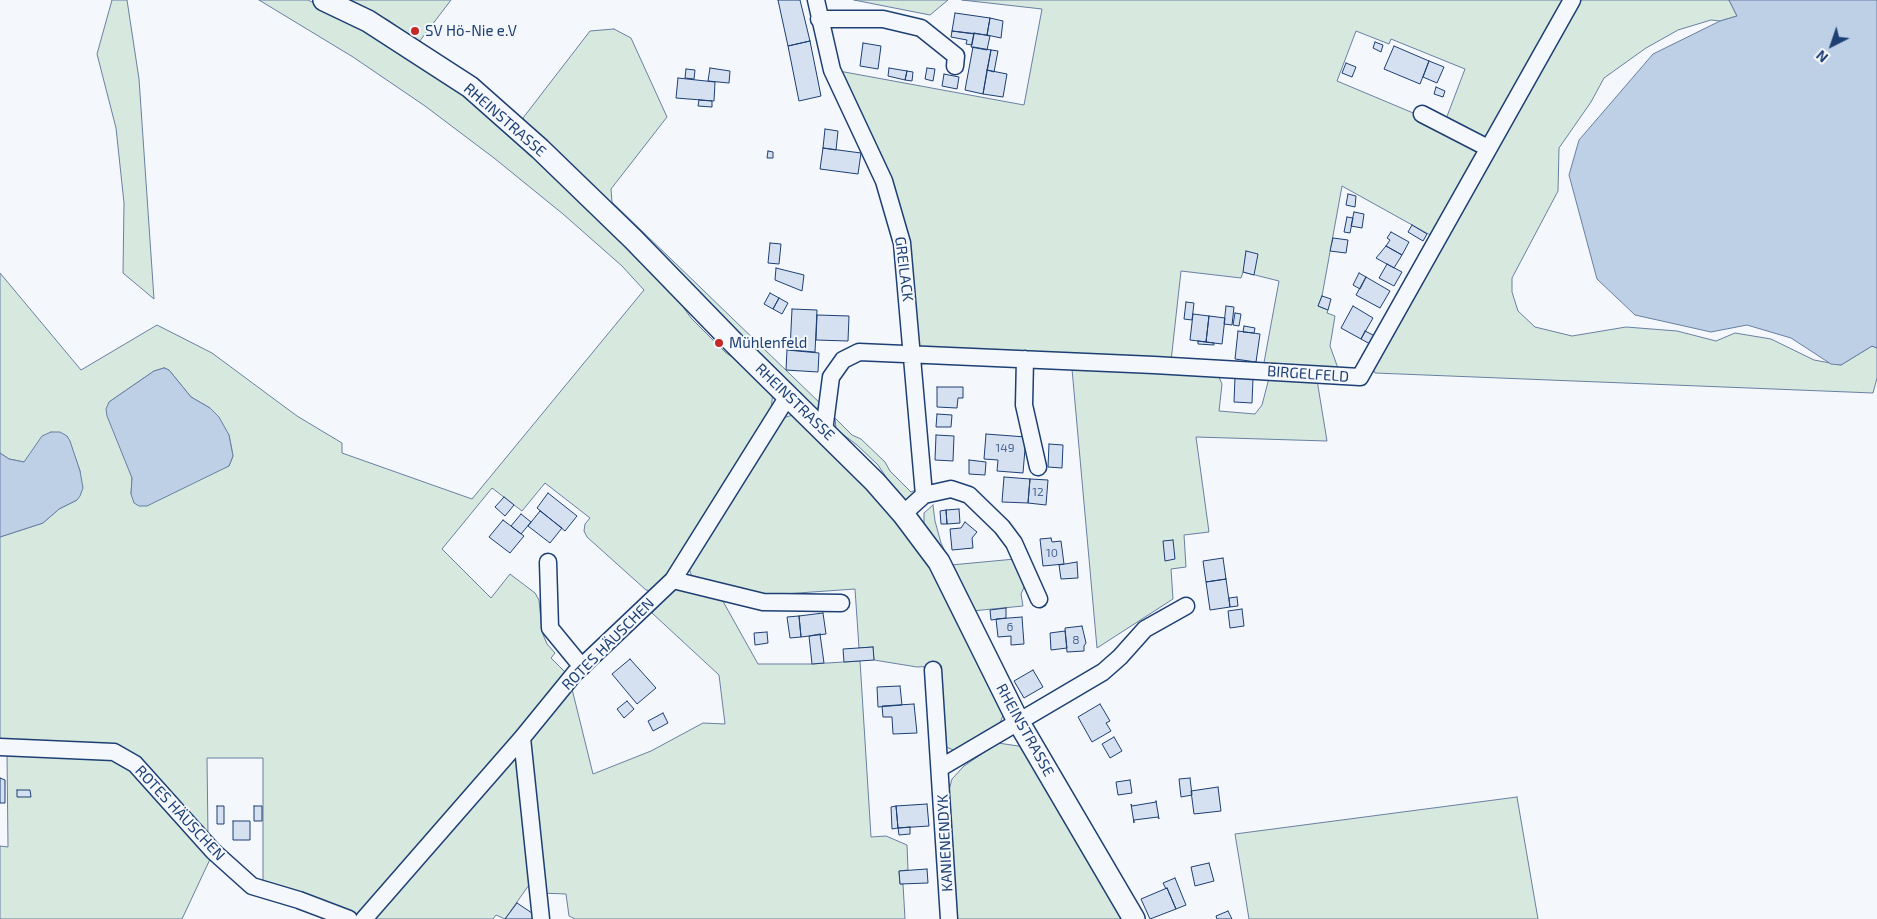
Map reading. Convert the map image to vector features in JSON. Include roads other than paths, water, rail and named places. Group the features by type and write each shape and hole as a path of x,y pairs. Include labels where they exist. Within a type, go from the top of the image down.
{"main road":[{"name":"RHEINSTRASSE","path":"324,0 368,21 470,87 540,149 634,239 734,343 875,482 903,514 939,562 1018,721 1134,919"}],"street":[{"name":"GREILACK","path":"816,0 832,70 884,181 902,243 924,495"},
{"name":"BIRGELFELD","path":"824,431 831,376 843,360 859,352 1164,365 1360,377 1572,0"},
{"path":"819,19 884,19 921,28 956,56 954,66"},
{"path":"1422,114 1488,148"},
{"path":"1025,359 1024,405 1038,467"},
{"name":"ROTES HÄUSCHEN","path":"364,919 582,667 674,580 788,396"},
{"path":"903,514 924,495 951,489 968,494 1002,526 1014,543 1039,599"},
{"path":"548,562 550,628 582,667"},
{"path":"674,580 763,602 841,603"},
{"path":"940,768 1103,672 1120,658 1145,630 1186,606"},
{"name":"KANIENENDYK","path":"933,670 949,919"},
{"path":"522,738 541,919"},
{"name":"ROTES HÄUSCHEN","path":"0,747 114,752 135,764 214,850 252,886 299,900 349,919"}],"water":[{"path":"1729,0 1877,0 1877,348 1872,346 1841,365 1831,364 1791,338 1747,325 1711,332 1635,315 1597,279 1569,175 1579,140 1653,54 1720,21 1737,16"},
{"path":"164,368 169,370 191,397 210,408 219,417 229,435 233,456 229,466 147,506 139,506 134,503 131,494 132,478 107,416 106,409 109,402 154,371"},
{"path":"51,432 60,432 67,436 70,441 80,471 83,488 80,496 77,500 59,509 43,523 0,537 0,453 9,459 24,462 42,436"}],"place":[{"name":"SV Hö-Nie e.V","path":"415,31"},
{"name":"Mühlenfeld","path":"719,343"}]}
